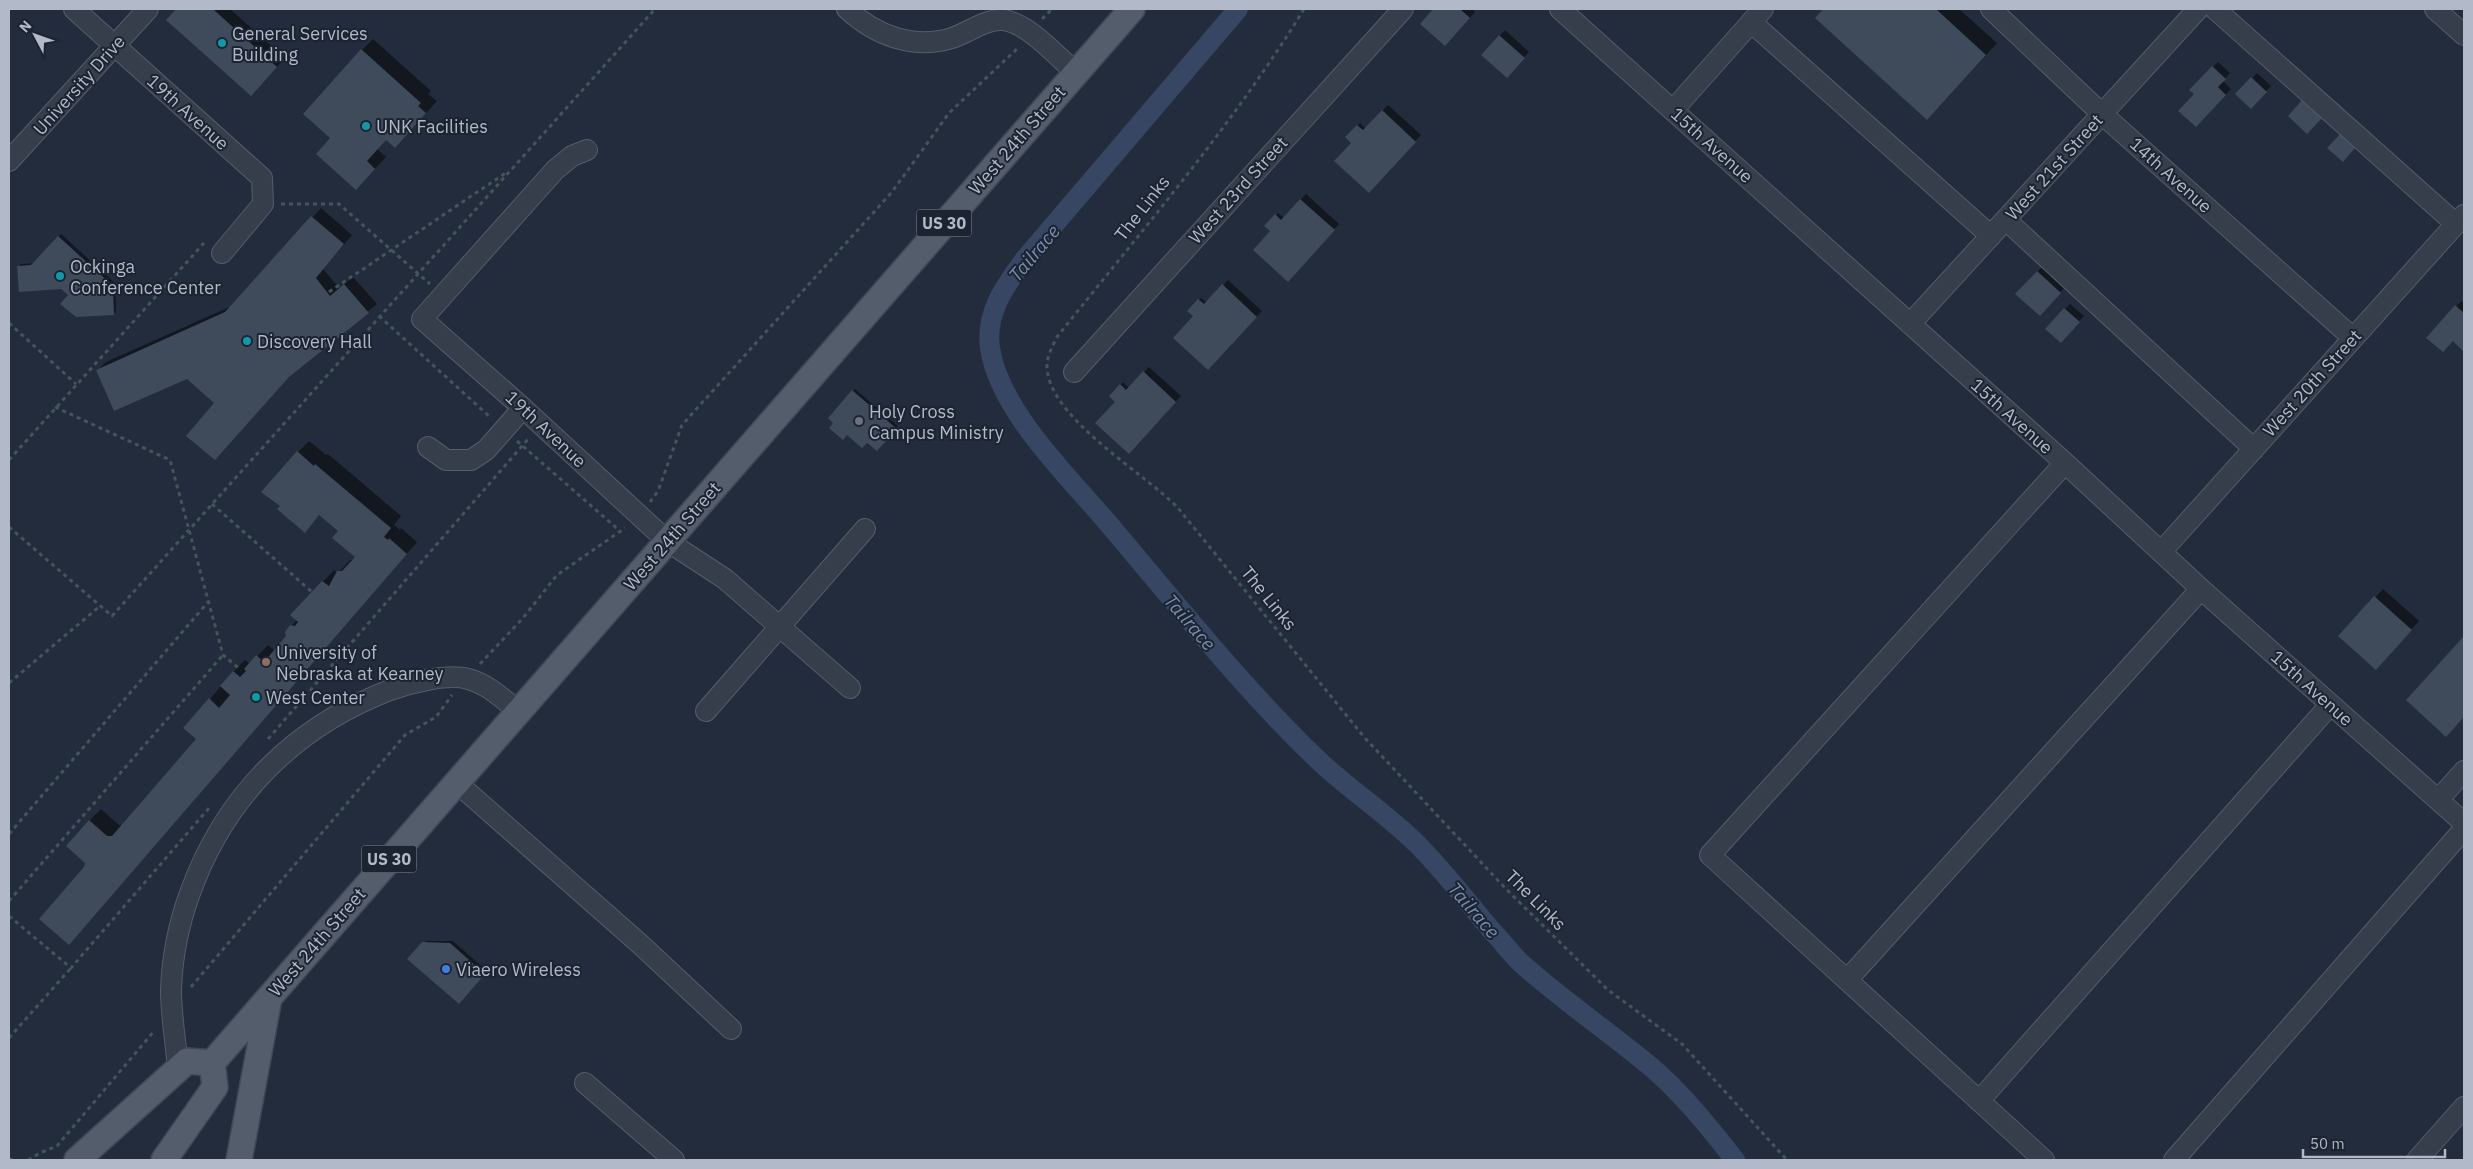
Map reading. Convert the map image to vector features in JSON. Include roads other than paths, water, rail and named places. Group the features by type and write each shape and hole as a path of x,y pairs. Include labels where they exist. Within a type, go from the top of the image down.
{"main road":[{"name":"West 24th Street","path":"212,1063 1132,9"},
{"path":"239,1160 269,998"},
{"path":"77,1160 187,1061 212,1063 215,1088 164,1160"}],"street":[{"name":"19th Avenue","path":"74,9 262,178 263,204 222,253"},
{"name":"University Drive","path":"9,162 148,9"},
{"path":"847,9 860,21 879,32 903,40 928,42 952,38 984,24 1003,20 1031,32 1076,73"},
{"name":"West 23rd Street","path":"1074,372 1403,9"},
{"name":"15th Avenue","path":"1560,9 2065,463 2201,589 2464,823"},
{"name":"14th Avenue","path":"1991,9 2102,114 2353,338"},
{"name":"West 21st Street","path":"1910,324 2198,9"},
{"path":"2215,9 2460,219"},
{"path":"2435,9 2464,35"},
{"path":"1673,110 1757,15 1991,236"},
{"name":"19th Avenue","path":"587,150 572,156 555,170 422,319 541,424 667,541 725,579 850,688"},
{"name":"West 20th Street","path":"2161,552 2460,219"},
{"path":"2006,220 2254,449"},
{"path":"428,447 446,460 471,460 486,450 523,408"},
{"path":"2044,1160 1710,856 2065,463"},
{"path":"706,712 865,529"},
{"path":"1847,980 2201,589"},
{"path":"178,1069 171,990 172,970 189,894 206,853 219,829 232,808 252,784 306,734 368,699 404,685 429,679 466,678 481,683 519,712"},
{"path":"1979,1101 2330,705"},
{"path":"2438,800 2464,771"},
{"path":"456,782 640,944 731,1029"},
{"path":"2174,1160 2464,829"},
{"path":"585,1084 674,1160"},
{"path":"2417,1160 2464,1107"}],"waterway":[{"name":"Tailrace","path":"1238,9 1024,260 1010,280 998,301 989,335 996,371 1007,395 1037,441 1208,643 1261,702 1328,769 1418,845 1522,964 1662,1076 1695,1111 1735,1160"}],"place":[{"name":"General Services Building","path":"222,43"},
{"name":"UNK Facilities","path":"366,126"},
{"name":"Ockinga Conference Center","path":"60,276"},
{"name":"Discovery Hall","path":"247,341"},
{"name":"Holy Cross Campus Ministry","path":"859,421"},
{"name":"University of Nebraska at Kearney","path":"266,662"},
{"name":"West Center","path":"256,697"},
{"name":"Viaero Wireless","path":"446,969"}]}
